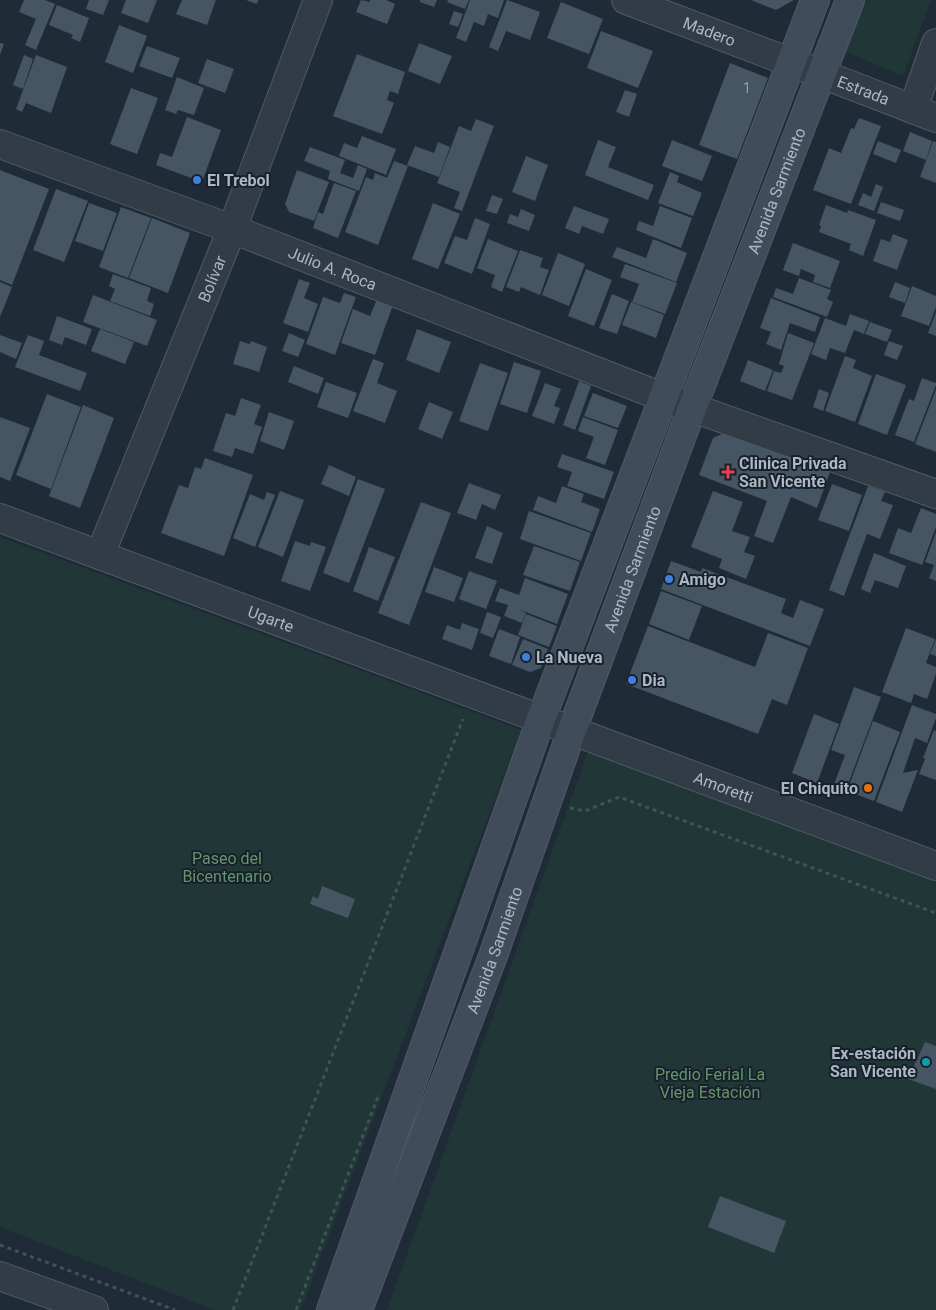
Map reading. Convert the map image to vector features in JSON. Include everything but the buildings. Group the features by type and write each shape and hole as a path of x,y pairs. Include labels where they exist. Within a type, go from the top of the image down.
{"main road":[{"name":"Avenida Sarmiento","path":"331,1310 541,719 665,398 815,0"},
{"name":"Avenida Sarmiento","path":"358,1310 493,956 572,730 693,406 850,0"}],"street":[{"name":"Bolívar","path":"100,555 232,229 318,0"},
{"name":"Madero","path":"626,0 792,62"},
{"path":"925,114 936,43"},
{"name":"Estrada","path":"792,62 925,114"},
{"name":"Julio A. Roca","path":"0,144 232,229 665,398 693,406 936,494"},
{"name":"Ugarte","path":"0,518 541,719"},
{"name":"Amoretti","path":"541,719 936,866"},
{"path":"0,1276 94,1310"}],"path":[{"path":"233,1310 463,719"},
{"path":"562,806 584,811 619,797 936,914"},
{"path":"0,1245 175,1310"}],"green space":[{"path":"861,0 931,0 903,76 842,50"},
{"name":"Paseo del Bicentenario","path":"0,537 521,730 301,1310 215,1310 0,1227"},
{"name":"Predio Ferial La Vieja Estación","path":"590,746 936,868 936,1310 387,1310"}],"place":[{"name":"El Trebol","path":"197,180"},
{"name":"Clinica Privada San Vicente","path":"728,472"},
{"name":"Amigo","path":"669,579"},
{"name":"La Nueva","path":"526,657"},
{"name":"Dia","path":"632,680"},
{"name":"El Chiquito","path":"868,788"},
{"name":"Ex-estación San Vicente","path":"926,1062"}]}
